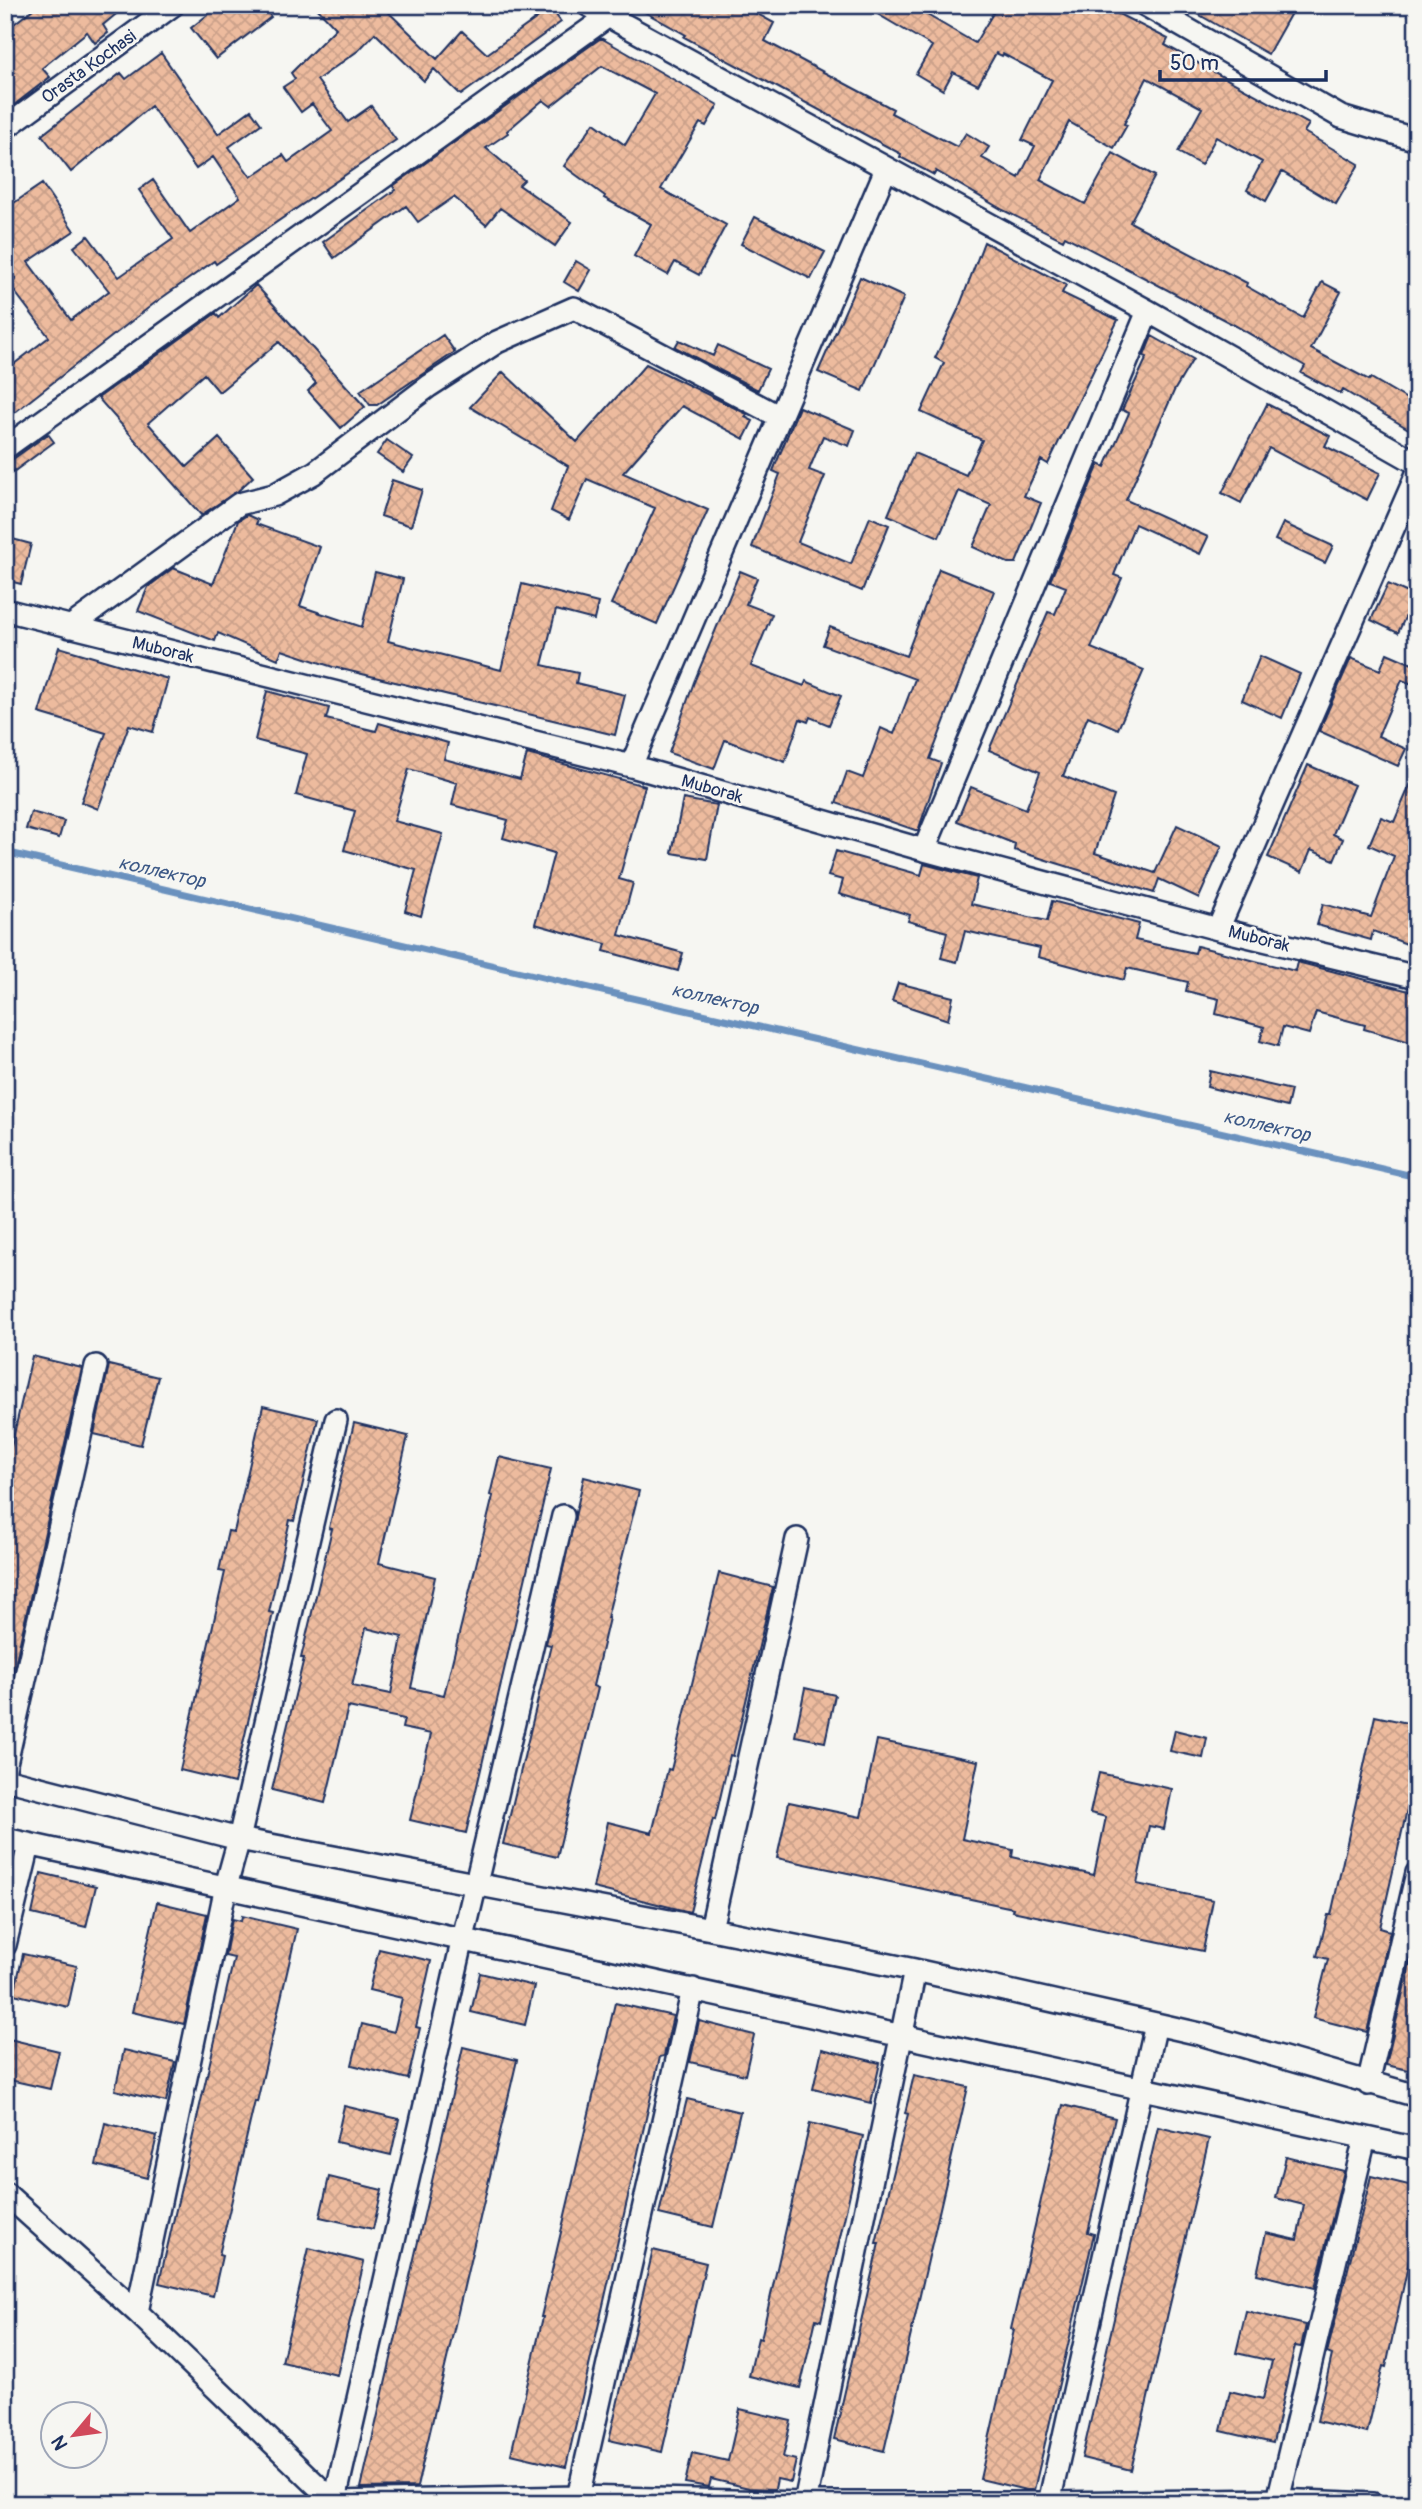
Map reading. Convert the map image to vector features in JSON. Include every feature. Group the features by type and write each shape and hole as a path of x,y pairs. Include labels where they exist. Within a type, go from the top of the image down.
{"street":[{"name":"Orasta Kochasi","path":"5,128 173,5"},
{"path":"588,5 1148,311 1417,463"},
{"path":"1145,5 1342,117 1417,140"},
{"path":"5,447 607,17"},
{"path":"631,766 886,169"},
{"path":"70,627 239,504 274,495 314,473 429,386 497,342 574,308 780,417"},
{"path":"924,850 1148,311"},
{"path":"1218,929 1417,474"},
{"name":"Muborak","path":"5,610 631,766 924,850 1218,929 1417,977"},
{"path":"5,1768 96,1366"},
{"path":"137,2312 226,1886 337,1420"},
{"path":"334,2503 563,1516"},
{"path":"711,1929 797,1539"},
{"path":"5,1779 239,1839 915,1970 1156,2024 1417,2096"},
{"path":"5,1839 1417,2149"},
{"path":"5,1945 29,1845"},
{"path":"1368,2084 1417,1873"},
{"path":"805,2503 915,1970"},
{"path":"578,2497 693,1989"},
{"path":"1049,2503 1156,2024"},
{"path":"1278,2500 1365,2138"},
{"path":"5,2193 137,2312 334,2503 578,2497 805,2503 1278,2500 1373,2504"}],"building":[{"path":"38,5 127,5 103,25 108,33 95,43 87,32 42,68 50,77 5,112 5,31"},
{"path":"220,5 262,5 271,17 216,59 191,28"},
{"path":"314,5 381,5 437,59 462,31 487,54 551,8 561,22 461,95 434,69 424,81 375,33 359,50 317,80 348,122 371,106 396,140 156,302 5,420 5,371 49,337 9,284 16,279 5,262 5,209 42,184 74,231 28,262 71,320 109,291 74,247 88,236 119,277 173,239 139,190 153,180 190,233 240,197 213,157 196,169 151,106 71,172 42,135 121,73 126,79 161,53 218,134 251,110 261,124 229,147 251,177 283,155 288,162 332,131 312,104 301,112 283,87 295,79 291,73 336,28"},
{"path":"632,5 741,5 774,23 765,41 893,109 891,113 957,147 966,133 989,147 982,158 1019,178 1035,146 1022,140 1052,80 1003,54 1002,56 996,53 978,85 953,72 943,90 916,74 932,46 862,5 910,5 975,43 998,5 1101,5 1168,39 1165,45 1309,124 1304,132 1359,164 1336,204 1282,172 1266,201 1247,190 1262,162 1216,137 1201,165 1178,152 1202,108 1147,78 1114,148 1069,122 1040,180 1085,204 1113,153 1155,176 1130,222 1247,283 1246,286 1303,318 1322,282 1341,292 1311,349 1369,380 1371,378 1417,405 1417,434 1343,390 1341,394 1301,373 1305,366 1236,326 1065,236 1063,240 1003,210 936,171 934,175 900,157 901,154 684,37 686,35"},
{"path":"1182,5 1278,5 1291,13 1268,54"},
{"path":"601,38 718,105 706,126 700,123 661,189 726,225 699,275 675,262 668,275 634,256 651,224 604,198 605,196 564,166 594,123 625,145 655,94 602,66 551,106 543,100 507,131 508,133 486,148 524,180 519,185 572,222 555,246 500,208 486,225 454,197 418,222 406,206 334,258 323,242 395,190 393,186"},
{"path":"755,217 825,252 811,279 741,244"},
{"path":"984,242 1066,285 1062,293 1118,320 1048,464 1041,460 1024,496 1041,503 1016,563 1008,563 973,547 991,505 959,491 939,537 888,515 914,453 966,475 982,440 921,412 944,363 935,358 958,310"},
{"path":"576,261 591,270 579,291 564,282"},
{"path":"860,277 904,297 863,391 818,372"},
{"path":"256,285 365,407 341,428 308,391 316,383 279,342 219,392 204,374 148,423 187,467 219,438 253,477 238,491 201,515 98,398 216,313 219,318"},
{"path":"443,335 455,352 377,405 370,405 360,391"},
{"path":"1152,336 1193,359 1174,391 1126,500 1208,537 1200,554 1135,524 1114,575 1122,578 1091,648 1144,670 1118,729 1088,716 1063,776 1114,796 1095,853 1155,873 1177,825 1222,846 1199,898 1159,879 1154,893 1014,850 1015,844 957,821 971,787 1026,809 1040,772 989,750 1048,612 1055,614 1066,587 1050,581 1099,464 1105,467 1129,413 1122,410 1147,357 1144,356"},
{"path":"679,340 713,356 718,345 768,369 758,390 675,347"},
{"path":"646,364 747,414 745,417 753,421 744,439 682,406 623,473 708,510 657,624 611,604 655,508 587,479 569,520 551,511 568,466 470,407 503,372 577,442"},
{"path":"1267,404 1330,436 1325,446 1380,473 1367,500 1269,448 1241,503 1222,493"},
{"path":"799,407 855,430 849,446 823,436 809,470 825,476 798,542 851,564 870,517 889,525 862,591 752,547 780,474 773,471"},
{"path":"48,434 54,442 5,478 5,461 13,459"},
{"path":"387,440 413,458 403,472 377,454"},
{"path":"392,480 422,490 411,526 381,516"},
{"path":"247,515 258,520 256,524 320,547 300,606 362,627 375,572 403,579 388,641 501,670 522,584 598,603 594,620 556,610 542,665 578,673 576,683 625,695 615,735 333,667 282,650 278,659 218,633 215,641 138,611 148,587 173,568 213,584 238,521"},
{"path":"1283,523 1333,546 1325,563 1275,540"},
{"path":"5,537 31,544 21,584 5,580"},
{"path":"939,569 994,591 930,759 941,763 918,831 836,803 847,772 863,778 881,728 894,734 915,679 823,645 830,627 906,656"},
{"path":"740,571 757,578 746,604 772,614 751,666 804,686 806,681 841,696 829,725 810,717 808,722 800,719 785,762 725,740 714,769 669,753 694,682"},
{"path":"1388,584 1415,596 1398,633 1371,620"},
{"path":"59,647 168,679 153,732 129,725 98,809 81,802 106,733 39,713"},
{"path":"1387,653 1417,666 1417,686 1402,680 1378,736 1406,749 1398,766 1319,731 1351,658 1380,670"},
{"path":"1260,656 1300,674 1282,718 1242,700"},
{"path":"267,691 329,708 326,719 376,731 379,723 448,743 444,759 520,779 527,754 645,786 619,879 633,883 619,935 683,953 678,971 604,951 606,944 535,924 554,853 503,838 508,820 452,805 457,783 409,769 394,821 443,834 421,916 405,911 416,870 344,850 355,811 296,795 307,754 255,740"},
{"path":"1308,765 1354,785 1333,834 1343,839 1334,860 1311,850 1302,872 1268,857"},
{"path":"1417,769 1417,948 1373,931 1371,940 1317,925 1323,904 1371,917 1394,856 1369,845 1381,817 1394,822"},
{"path":"683,799 717,805 707,859 672,853"},
{"path":"31,812 64,821 59,838 26,829"},
{"path":"836,851 921,875 924,864 977,878 971,904 1047,921 1052,901 1139,924 1135,940 1195,953 1197,946 1295,971 1297,962 1417,993 1417,1044 1364,1029 1365,1025 1316,1012 1309,1034 1283,1027 1278,1046 1260,1041 1264,1027 1216,1014 1219,999 1186,991 1188,982 1127,968 1124,980 1038,957 1040,948 965,931 957,962 941,958 947,932 908,921 910,915 839,894 843,880 828,876"},
{"path":"898,983 953,997 948,1020 892,1001"},
{"path":"1210,1071 1291,1090 1287,1107 1207,1087"},
{"path":"32,1356 82,1368 12,1678 5,1678 5,1473"},
{"path":"109,1365 158,1377 141,1445 94,1434"},
{"path":"263,1406 318,1419 294,1521 290,1520 269,1612 273,1613 234,1783 180,1770 225,1572 219,1571 228,1531 234,1532"},
{"path":"354,1423 408,1436 379,1563 435,1577 411,1688 444,1695 493,1496 490,1495 499,1457 551,1469 466,1833 410,1820 431,1734 402,1728 404,1719 348,1707 325,1803 272,1790 304,1658 301,1658 332,1529 329,1528","holes":["366,1628 402,1637 391,1694 352,1686"]},
{"path":"584,1477 639,1491 607,1618 593,1686 598,1688 557,1857 503,1844 551,1645 546,1644"},
{"path":"719,1573 773,1587 733,1756 730,1755 690,1912 593,1888 608,1822 652,1833 668,1769 671,1770"},
{"path":"805,1688 835,1695 825,1742 795,1736"},
{"path":"1375,1716 1417,1725 1417,1766 1380,1928 1390,1931 1367,2032 1313,2018 1328,1959 1317,1956 1328,1915 1331,1915"},
{"path":"1175,1730 1207,1738 1203,1758 1170,1751"},
{"path":"877,1740 978,1761 962,1839 1013,1850 1012,1857 1094,1875 1106,1817 1090,1813 1099,1773 1172,1789 1164,1829 1149,1826 1137,1884 1213,1900 1203,1951 777,1858 789,1802 861,1817"},
{"path":"41,1873 96,1886 86,1927 32,1914"},
{"path":"157,1902 207,1914 184,2024 132,2012"},
{"path":"242,1916 297,1929 219,2255 222,2256 213,2296 159,2283 234,1958 225,1956 232,1919 241,1921"},
{"path":"1417,1938 1417,2072 1386,2065"},
{"path":"379,1949 431,1961 408,2079 352,2065 362,2024 394,2032 402,1998 369,1990"},
{"path":"23,1954 77,1966 68,2007 14,1994"},
{"path":"480,1973 534,1986 525,2025 471,2012"},
{"path":"615,2003 673,2016 664,2056 660,2057 566,2467 511,2454"},
{"path":"699,2021 754,2035 745,2075 690,2062"},
{"path":"5,2038 59,2051 50,2089 5,2079"},
{"path":"463,2047 517,2060 417,2487 361,2488"},
{"path":"822,2049 880,2063 871,2103 813,2089"},
{"path":"124,2050 175,2062 166,2102 115,2090"},
{"path":"914,2075 968,2087 884,2451 834,2439 879,2243 876,2243 908,2114 905,2113"},
{"path":"687,2099 740,2112 713,2227 659,2214"},
{"path":"1063,2105 1115,2118 1088,2232 1094,2234 1034,2490 1026,2490 980,2479 1014,2330 1011,2329"},
{"path":"344,2106 399,2119 391,2155 336,2142"},
{"path":"105,2123 157,2136 147,2178 96,2165"},
{"path":"810,2123 863,2136 821,2321 816,2319 800,2388 749,2376 758,2338 761,2339"},
{"path":"1158,2127 1209,2139 1131,2470 1082,2458"},
{"path":"1286,2157 1344,2171 1315,2288 1257,2274 1266,2233 1297,2240 1304,2205 1276,2198"},
{"path":"1371,2176 1417,2187 1417,2224 1386,2367 1383,2366 1367,2433 1317,2421 1332,2355 1327,2353"},
{"path":"329,2177 382,2190 373,2229 320,2217"},
{"path":"309,2248 364,2262 337,2375 282,2362"},
{"path":"653,2250 706,2263 662,2452 609,2440"},
{"path":"1246,2311 1306,2325 1301,2347 1295,2346 1273,2443 1221,2431 1230,2391 1263,2399 1272,2361 1236,2353"},
{"path":"740,2409 791,2421 783,2457 796,2460 791,2482 777,2479 775,2489 749,2488 711,2479 709,2487 685,2483 692,2453 728,2461"}],"waterway":[{"name":"коллектор","path":"5,852 1417,1177"}]}
